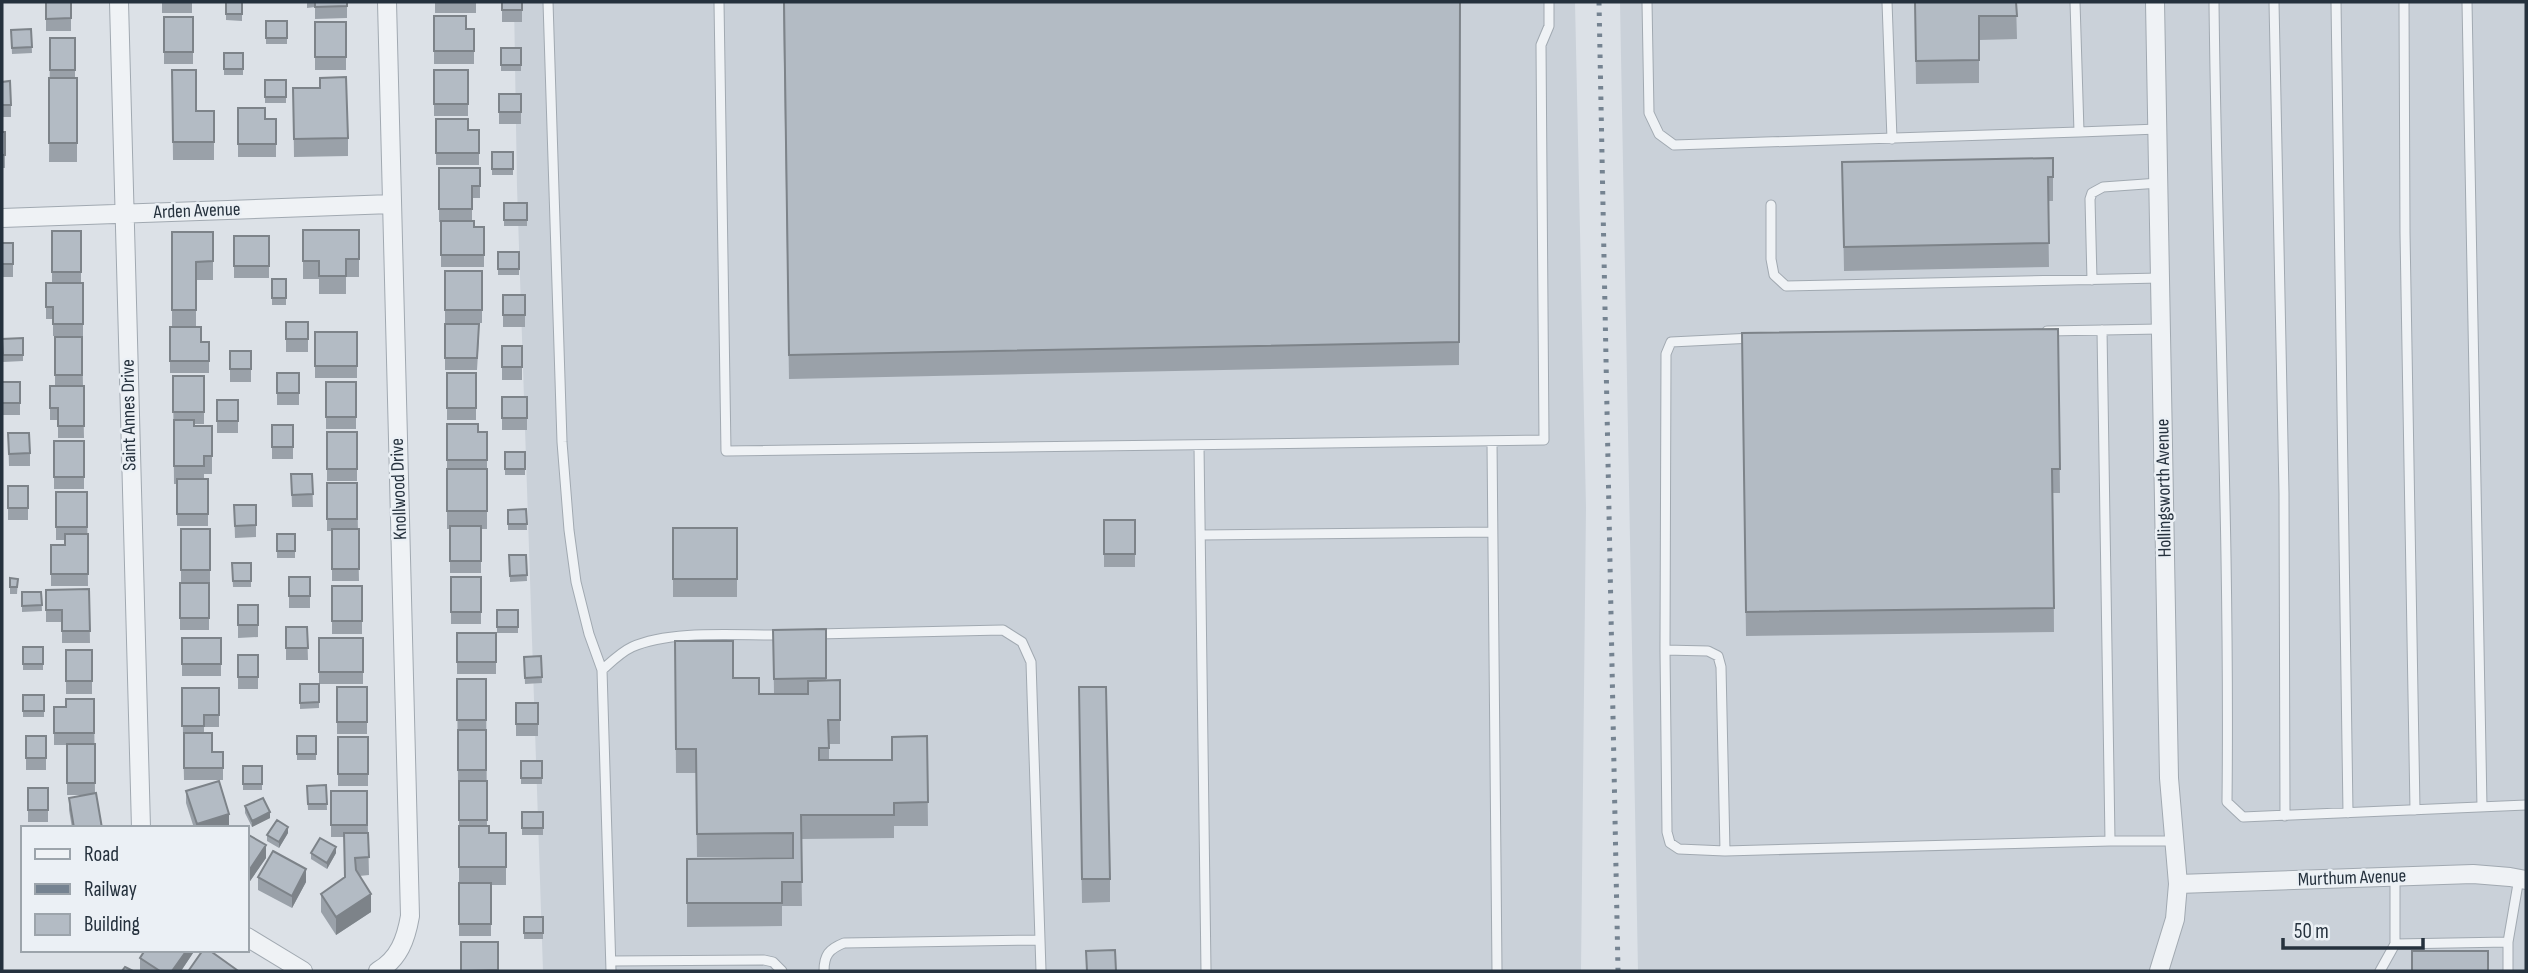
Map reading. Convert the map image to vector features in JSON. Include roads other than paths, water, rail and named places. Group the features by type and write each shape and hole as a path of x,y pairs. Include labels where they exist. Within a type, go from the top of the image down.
{"street":[{"name":"Saint Annes Drive","path":"119,2 141,826"},
{"name":"Knollwood Drive","path":"387,2 410,881 410,916 397,966"},
{"name":"Hollingsworth Avenue","path":"2155,2 2169,778 2178,884 2175,919 2159,971"},
{"name":"Arden Avenue","path":"2,218 392,204"},
{"name":"Murthum Avenue","path":"2178,884 2473,874 2523,879"},
{"path":"248,938 303,971"},
{"path":"379,971 397,966"}],"lane":[{"path":"548,2 562,442 576,582 589,634 602,670 611,966 764,960 773,962 782,971"},
{"path":"719,2 726,451 1544,440 1541,45 1549,26 1549,2"},
{"path":"1647,2 1649,113 1659,134 1674,145 2158,129"},
{"path":"1887,2 1892,139"},
{"path":"2075,2 2079,132"},
{"path":"2214,2 2228,660 2227,802 2243,817 2526,805"},
{"path":"2274,2 2283,479 2285,816"},
{"path":"2336,2 2348,813"},
{"path":"2404,2 2405,233 2415,810"},
{"path":"2466,2 2482,807"},
{"path":"2092,280 2092,193 2103,187 2160,183"},
{"path":"1771,205 1771,259 1774,275 1786,286 2160,278"},
{"path":"2032,332 2160,329"},
{"path":"2102,330 2110,841"},
{"path":"1768,337 1671,342 1666,354 1665,650 1667,832 1670,843 1679,849 1726,851 2175,841"},
{"path":"1492,442 1497,971"},
{"path":"1199,446 1206,971"},
{"path":"1201,535 1492,532"},
{"path":"811,634 1003,630 1022,642 1031,662 1041,971"},
{"path":"602,670 629,648 673,637 797,634"},
{"path":"1665,650 1707,650 1718,656 1721,667 1726,851"},
{"path":"2380,971 2395,944 2395,877"},
{"path":"2508,971 2508,942 2523,879"},
{"path":"824,971 824,961 831,948 844,943 1040,940"},
{"path":"2395,944 2508,942"}],"railway":[{"path":"1599,2 1618,971"}]}
